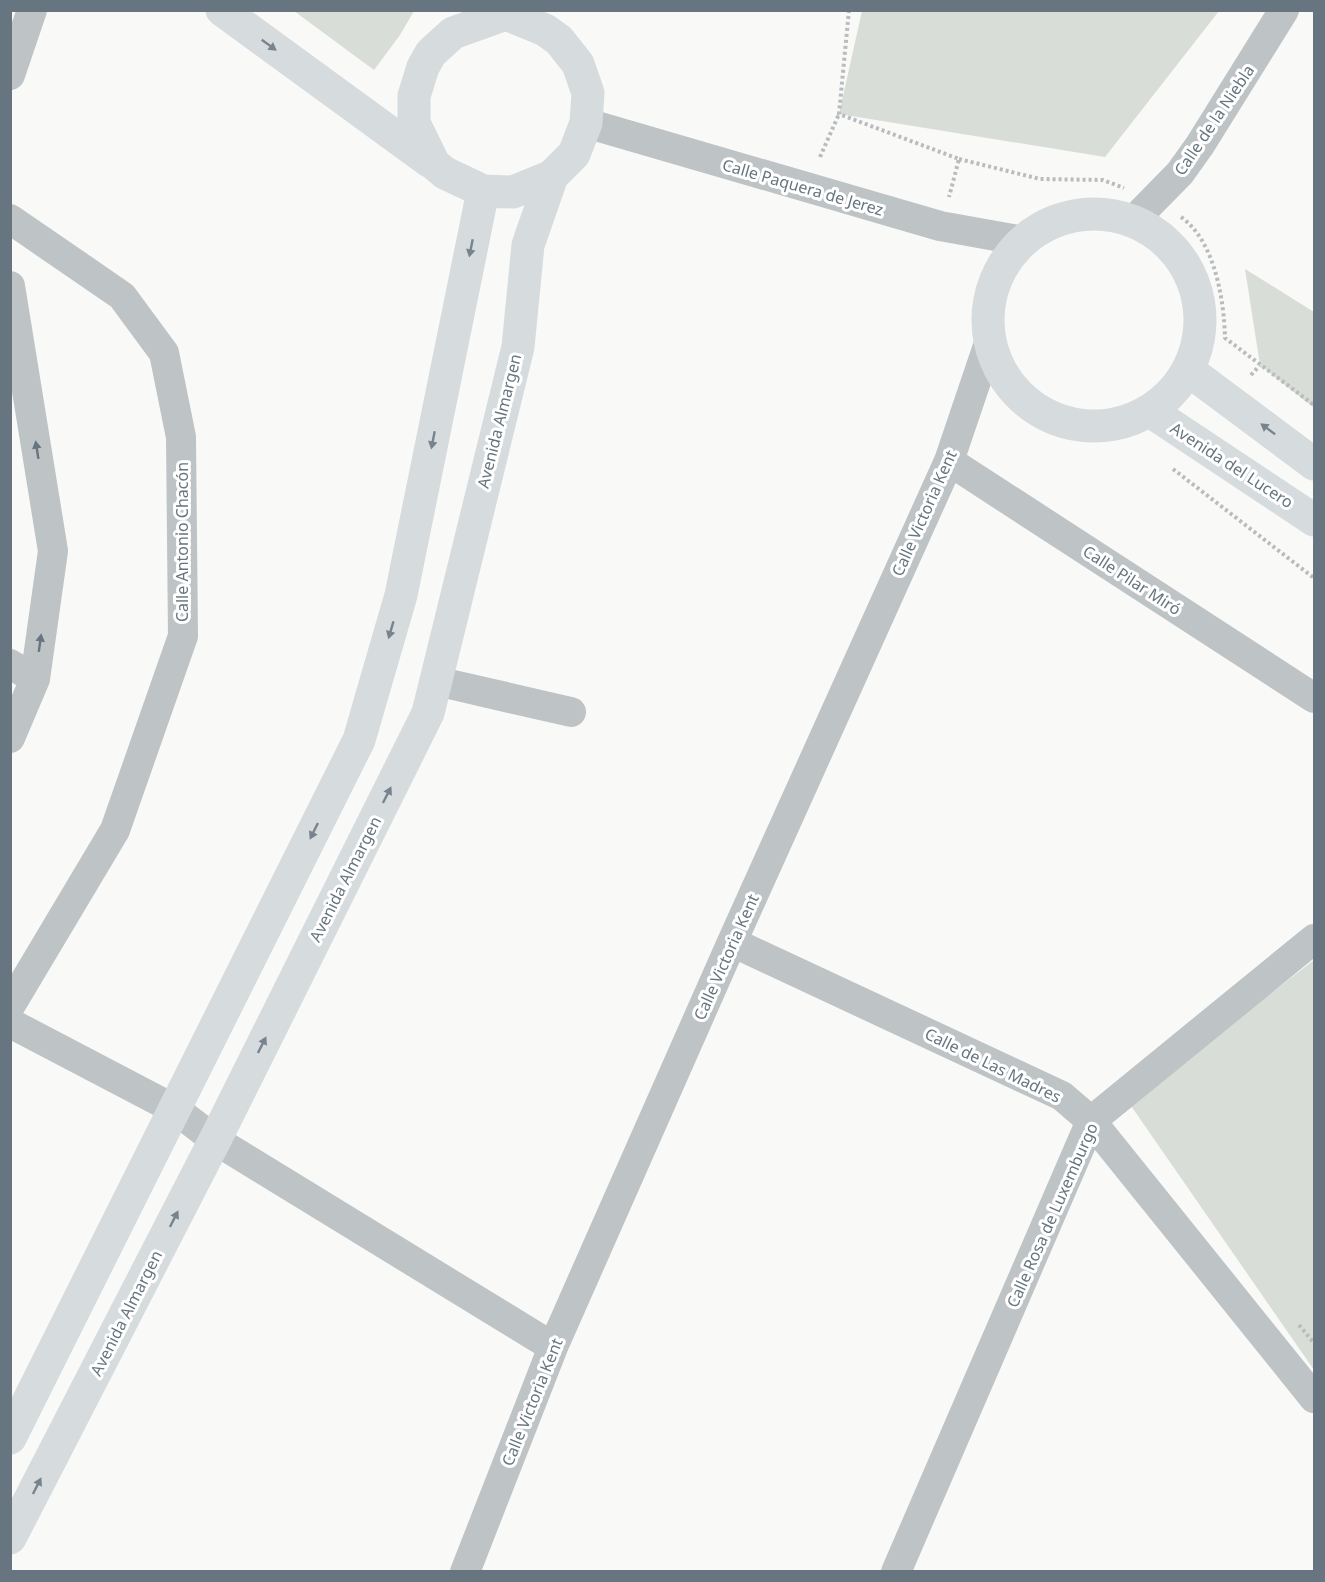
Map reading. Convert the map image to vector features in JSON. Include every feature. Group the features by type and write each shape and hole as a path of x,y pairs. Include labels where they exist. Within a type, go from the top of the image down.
{"street":[{"path":"10,75 32,10"},
{"path":"222,10 445,173 483,191 513,192 552,176 573,154 586,123 588,93 578,64 545,20 504,12 453,33 431,54 423,67 414,96 414,123 434,164"},
{"name":"Calle de la Niebla","path":"1143,210 1180,173 1200,145 1284,10"},
{"name":"Calle Paquera de Jerez","path":"586,123 940,226 1023,241"},
{"name":"Avenida Almargen","path":"10,1538 215,1140 428,713 518,346 528,245 552,176"},
{"path":"10,1438 359,740 401,595 483,191"},
{"path":"1143,210 1154,231 1173,248 1193,280 1200,334 1188,370 1179,384 1150,411 1116,424 1067,423 1033,408 1011,388 993,356 989,343 988,305 1000,270 1023,241 1055,221 1143,210"},
{"name":"Calle Antonio Chacón","path":"10,219 122,296 164,353 181,437 183,636 115,830 10,1006"},
{"path":"10,286 53,551 23,671 10,738"},
{"name":"Calle Victoria Kent","path":"465,1572 553,1347 732,942 949,461 989,343"},
{"path":"1188,370 1314,464"},
{"name":"Avenida del Lucero","path":"1150,411 1314,520"},
{"name":"Calle Pilar Miró","path":"949,461 1314,698"},
{"path":"436,681 571,712"},
{"name":"Calle Rosa de Luxemburgo","path":"896,1572 1091,1121 1314,939"},
{"name":"Calle de Las Madres","path":"732,942 1062,1096 1091,1121 1314,1398"},
{"path":"10,1023 176,1110 215,1140 553,1347"}],"path":[{"path":"810,155 821,158 839,114 849,10"},
{"path":"839,114 959,159 1040,179 1103,180 1143,210 1189,223 1213,260 1224,314 1225,338 1314,405"},
{"path":"940,226 959,159"},
{"path":"1292,1316 1314,1343"}],"shaded area":[{"path":"862,10 1219,11 1105,157 839,114"},
{"path":"294,11 414,11 400,35 374,70"},
{"path":"1245,269 1314,312 1314,408 1260,365"},
{"path":"1314,960 1314,1370 1129,1103"}]}
